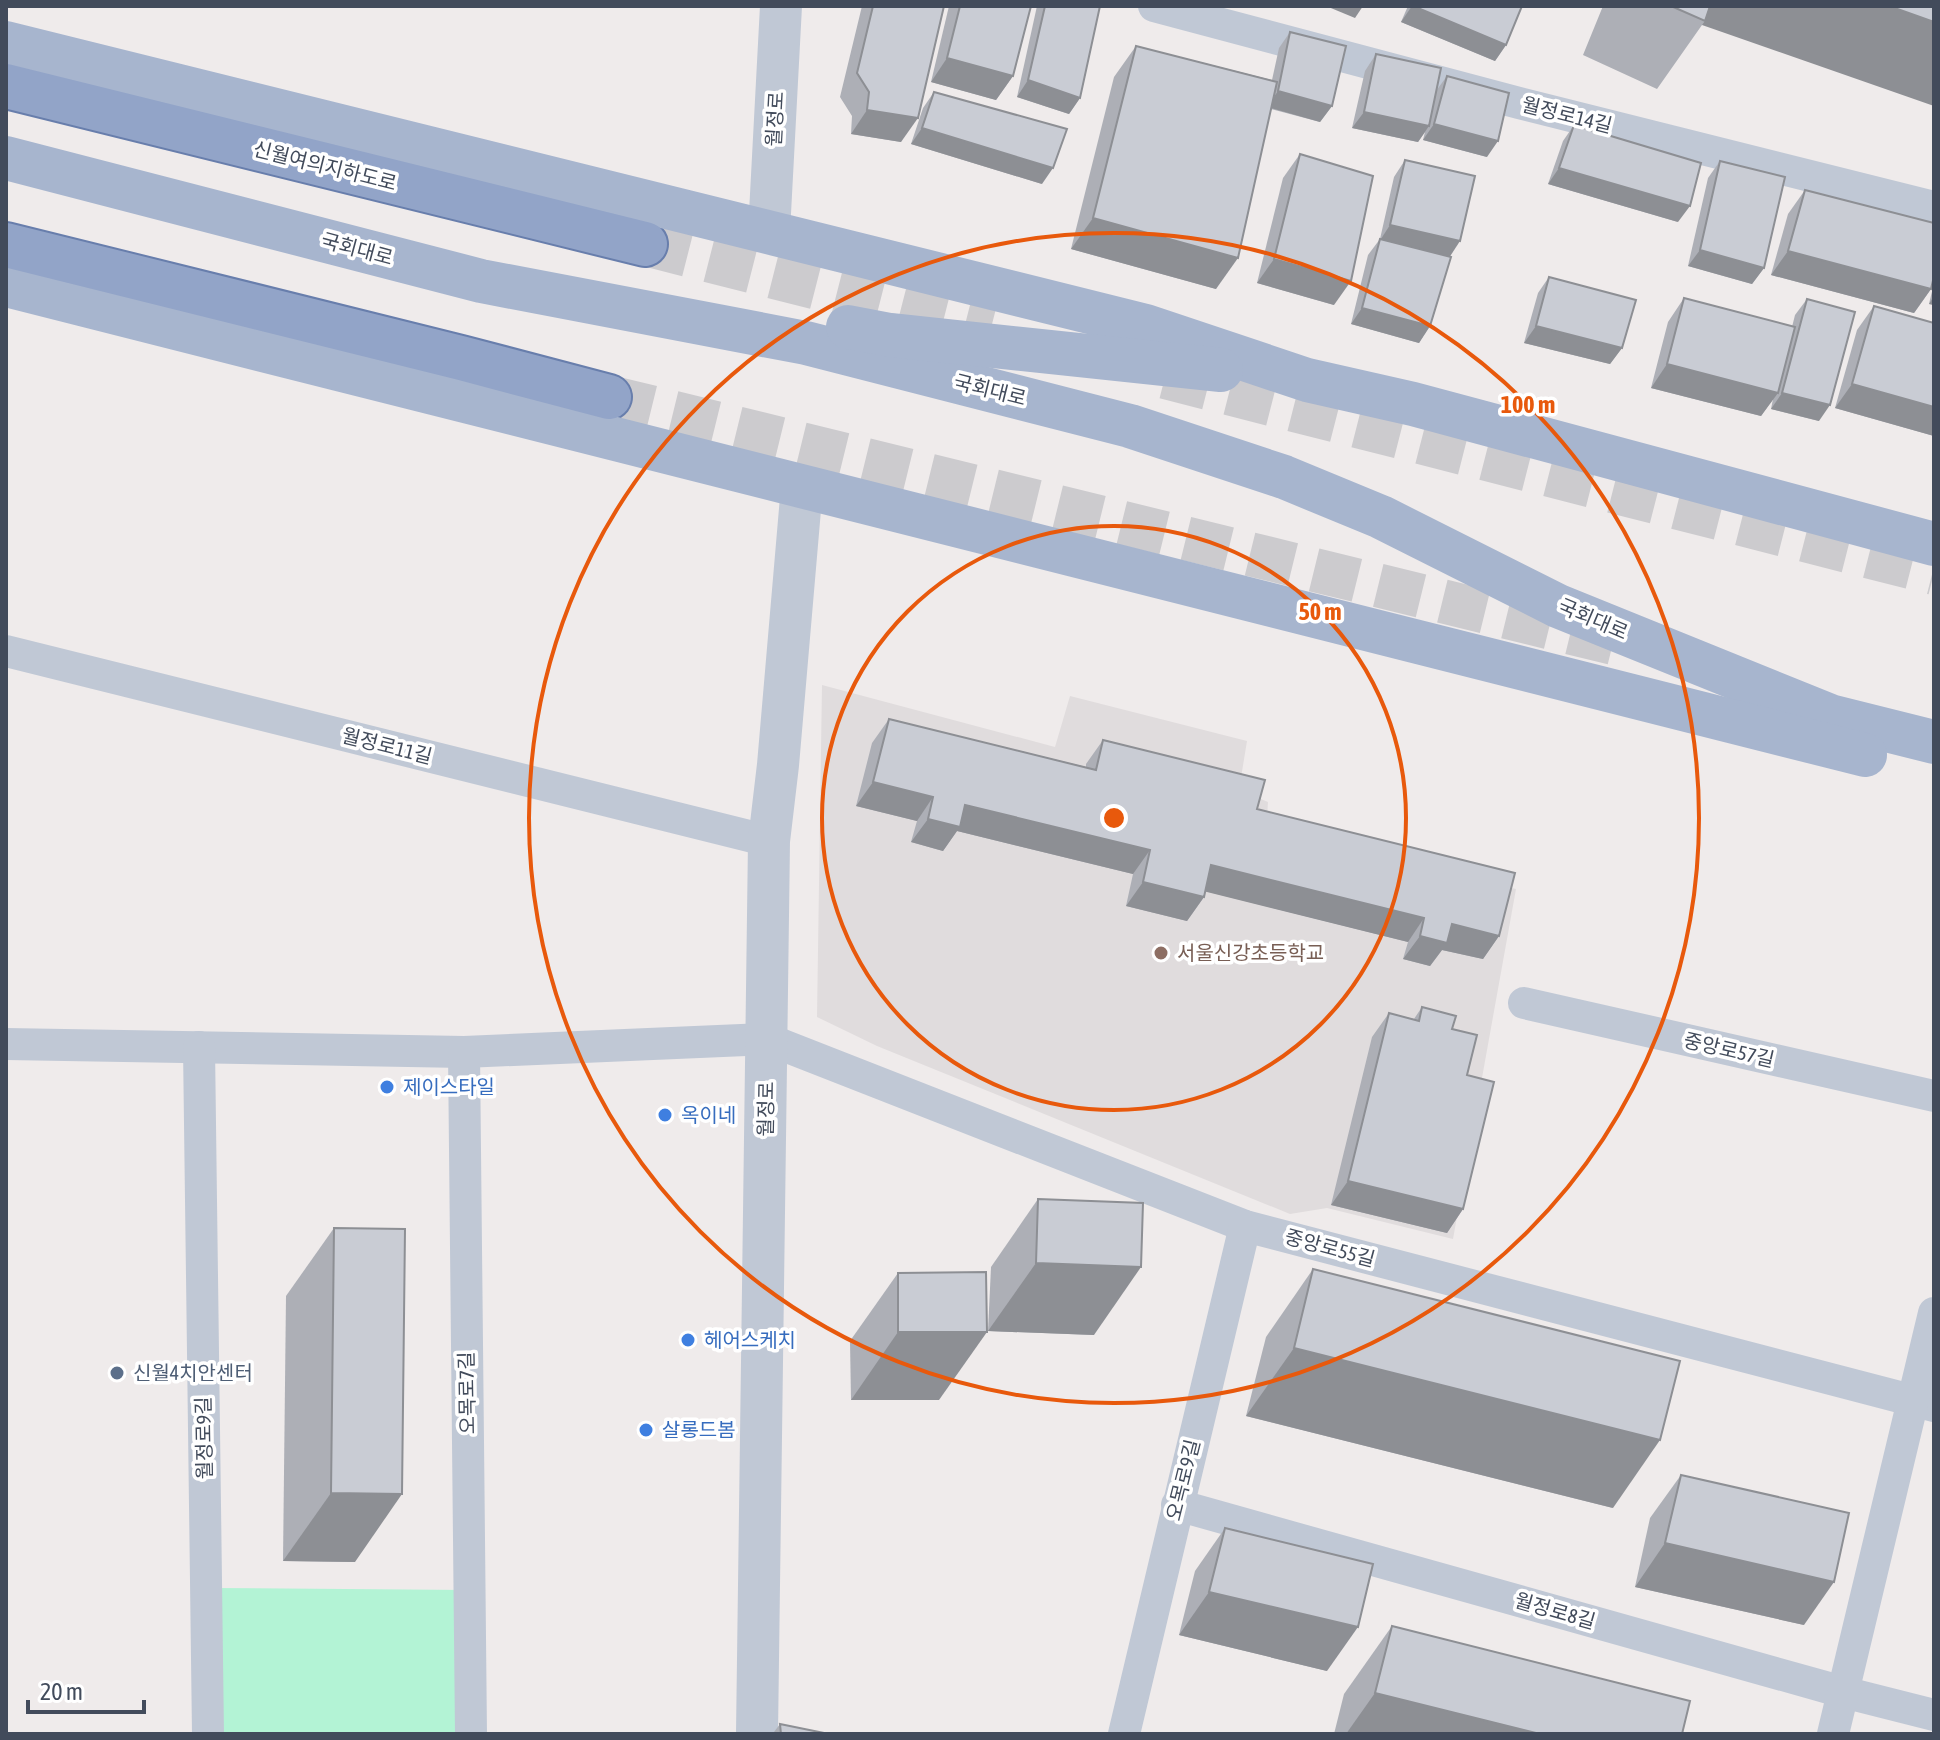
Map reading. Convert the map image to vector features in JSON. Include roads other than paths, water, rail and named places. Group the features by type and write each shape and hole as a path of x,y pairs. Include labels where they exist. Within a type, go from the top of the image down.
{"highway":[{"name":"신월여의지하도로","path":"6,86 645,244"},
{"path":"6,245 609,397"}],"main road":[{"path":"6,43 1146,326 1307,380 1413,404 1934,544"},
{"name":"국회대로","path":"6,130 531,267 890,335 1307,380"},
{"name":"국회대로","path":"6,158 481,281 806,343 1130,426 1284,477 1381,517 1558,606 1830,716 1934,742"},
{"path":"6,285 1934,772"}],"street":[{"name":"월정로","path":"769,232 781,6"},
{"name":"월정로14길","path":"1154,6 1535,107 1934,207"},
{"name":"월정로","path":"757,1734 769,841 802,486"},
{"name":"월정로11길","path":"6,651 769,841"},
{"name":"중앙로57길","path":"1524,1003 1934,1096"},
{"path":"6,1044 464,1052 767,1039"},
{"name":"중앙로55길","path":"767,1039 1245,1226 1923,1403"},
{"name":"월정로9길","path":"199,1047 208,1734"},
{"name":"오목로7길","path":"464,1052 471,1734"},
{"name":"오목로9길","path":"1124,1734 1245,1226"},
{"path":"1833,1734 1923,1403 1934,1313"},
{"name":"월정로8길","path":"1177,1505 1934,1715"}],"tunnel":[{"path":"645,244 990,332"},
{"path":"1165,377 1934,573"},
{"path":"609,397 1613,643"}],"place":[{"name":"서울신강초등학교","path":"1161,953"},
{"name":"제이스타일","path":"387,1087"},
{"name":"옥이네","path":"665,1115"},
{"name":"헤어스케치","path":"688,1340"},
{"name":"신월4치안센터","path":"117,1373"},
{"name":"살롱드봄","path":"646,1430"}]}
